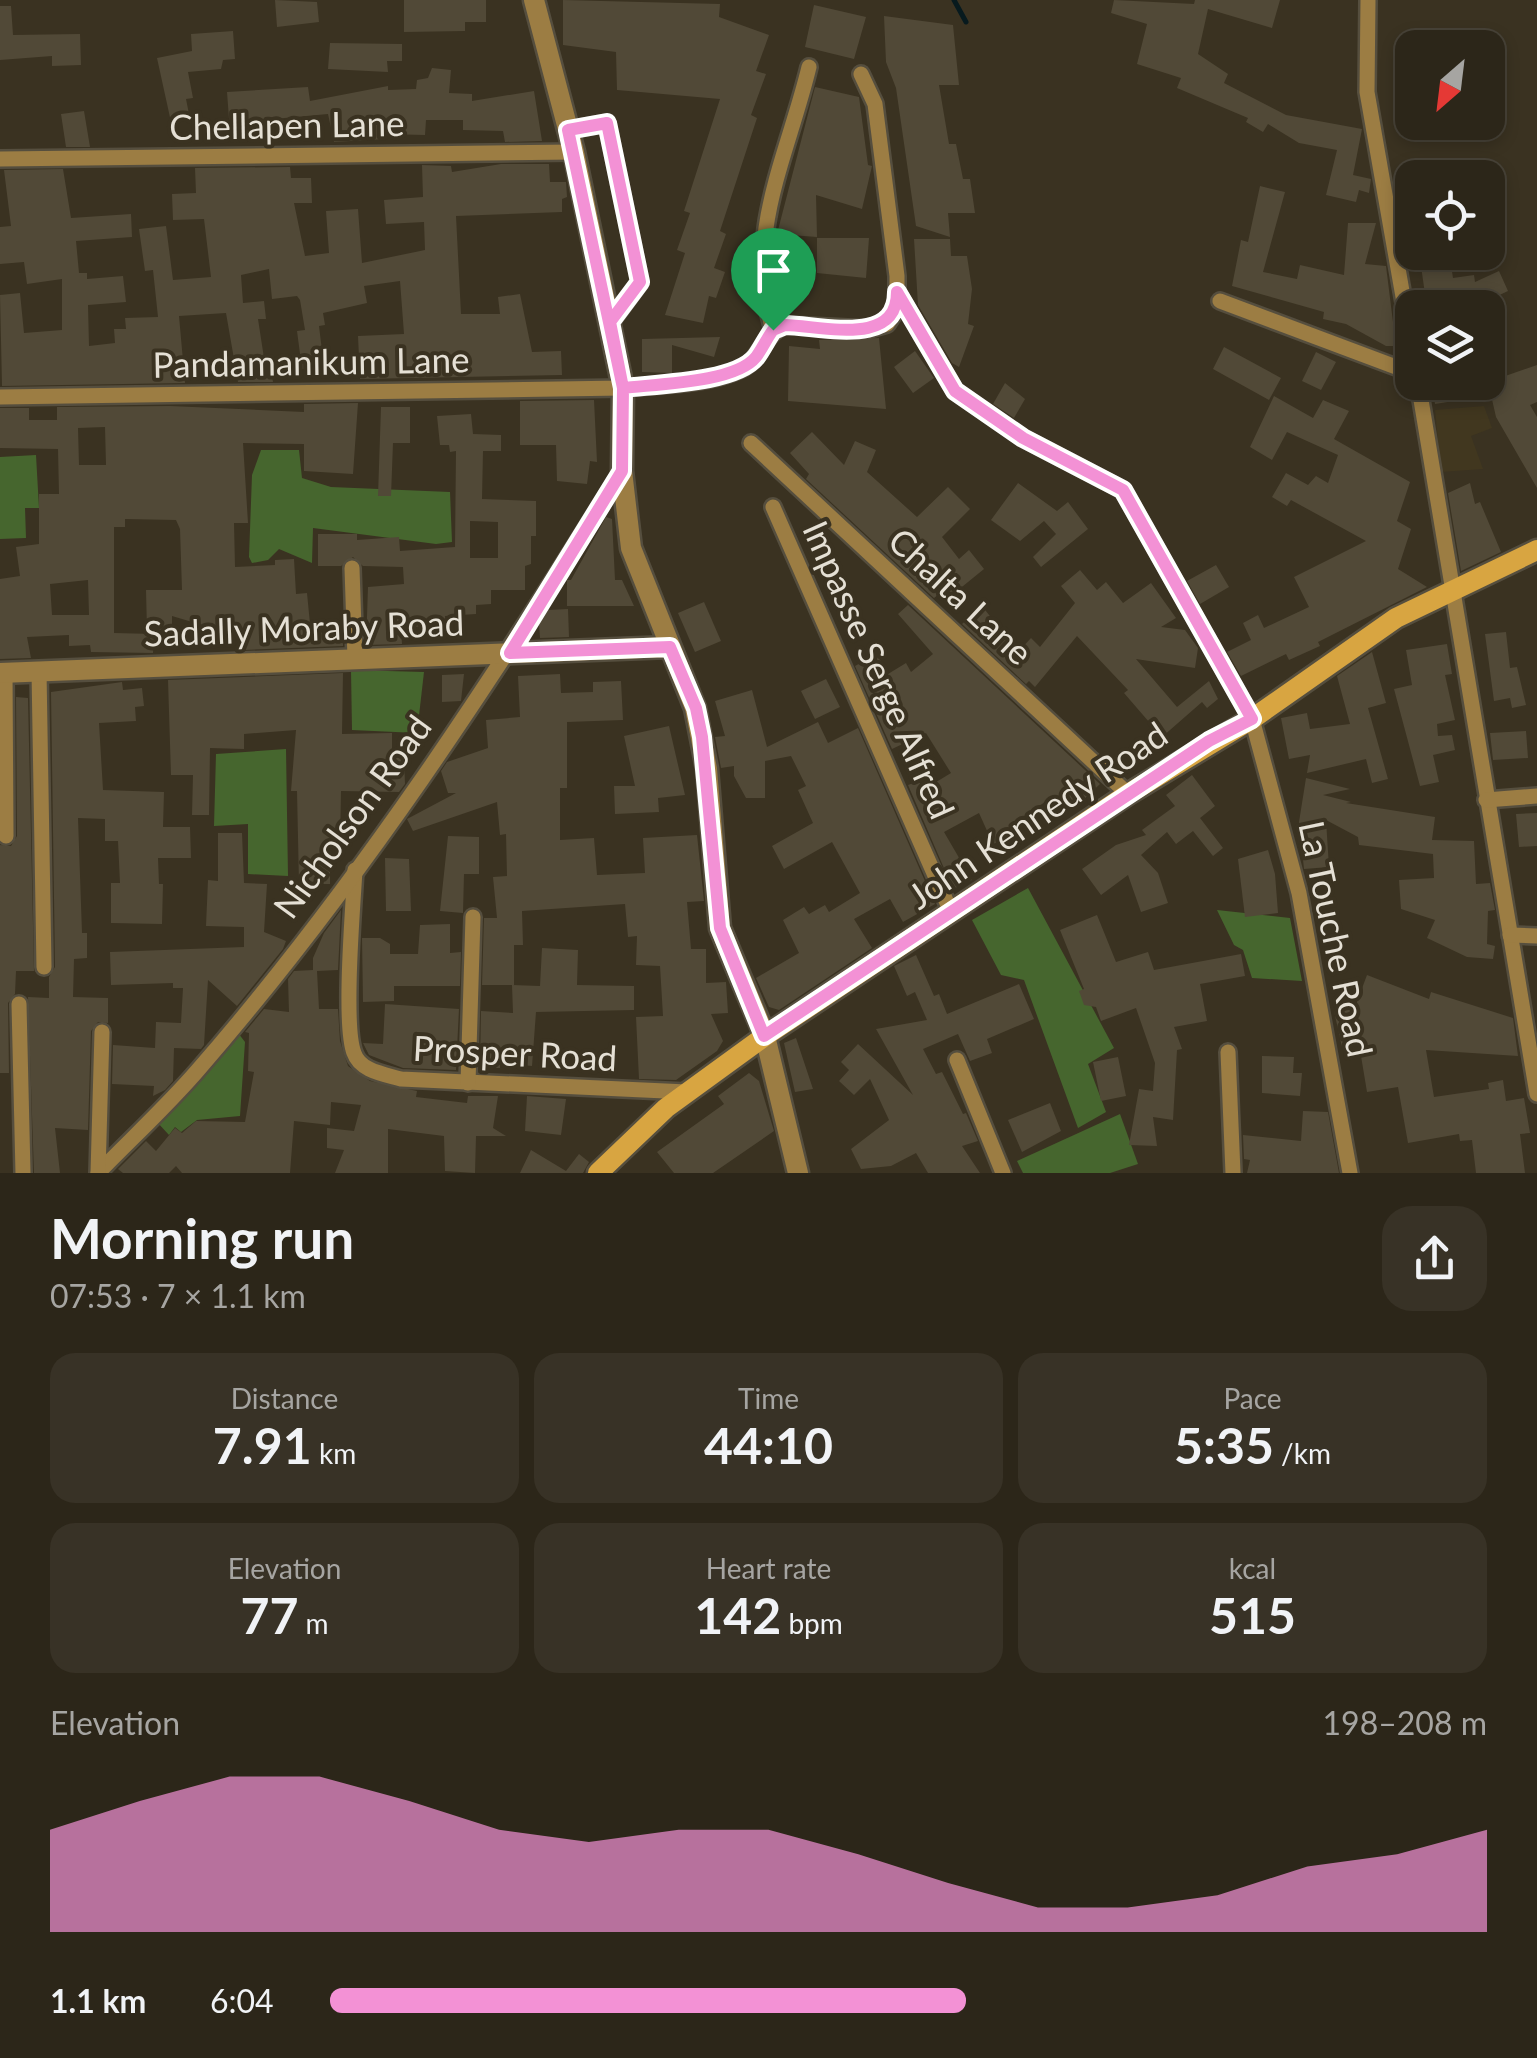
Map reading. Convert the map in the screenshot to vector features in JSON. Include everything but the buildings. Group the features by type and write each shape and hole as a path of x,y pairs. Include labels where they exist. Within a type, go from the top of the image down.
{"main road":[{"name":"John Kennedy Road","path":"598,1173 687,1092 764,1036 1128,794 1252,719 1396,618 1537,550"}],"street":[{"path":"534,0 574,152 623,388 622,471 631,548 696,708 720,928 764,1036 798,1173"},
{"path":"1368,0 1366,92 1402,290"},
{"path":"810,68 771,193 762,243 762,293 773,330 785,325 868,329 887,324 897,309"},
{"path":"861,74 875,104 897,309 949,396 969,415 1091,485 1123,490"},
{"path":"568,130 607,123 640,282 610,322"},
{"name":"Chellapen Lane","path":"0,159 574,152"},
{"path":"897,292 955,391 1023,438 1123,490"},
{"path":"1220,301 1395,367"},
{"name":"Pandamanikum Lane","path":"0,398 623,388 711,378 742,368 756,358 773,330"},
{"path":"1421,400 1537,1094"},
{"name":"Chalta Lane","path":"751,443 1128,794"},
{"name":"Nicholson Road","path":"98,1173 198,1070 355,868 510,653 622,471"},
{"name":"La Touche Road","path":"1123,490 1252,719 1299,893 1350,1173"},
{"name":"Impasse Serge Alfred","path":"774,507 951,912"},
{"path":"352,568 355,659"},
{"name":"Sadally Moraby Road","path":"2,673 670,647"},
{"path":"39,671 44,967"},
{"path":"2,673 6,836"},
{"path":"1486,800 1537,796"},
{"name":"Prosper Road","path":"355,868 354,1054 367,1068 400,1079 687,1092"},
{"path":"468,1083 473,918"},
{"path":"1510,935 1537,936"},
{"path":"1517,974 1537,974"},
{"path":"19,1004 24,1173"},
{"path":"98,1173 102,1032"},
{"path":"1228,1052 1233,1173"},
{"path":"957,1060 1003,1173"}],"shaded area":[{"path":"1484,406 1492,428 1471,436 1483,469 1441,472 1435,410"}],"green space":[{"path":"261,450 299,450 302,478 331,487 450,492 452,542 436,544 313,528 312,563 279,549 268,560 252,563 252,475"},
{"path":"36,455 39,508 25,508 26,538 0,539 0,457"},
{"path":"351,670 424,672 417,733 352,730"},
{"path":"286,749 288,876 248,874 248,824 214,826 216,754"},
{"path":"1028,888 1114,1048 1088,1064 1106,1112 1078,1128 1024,980 1001,975 972,920"},
{"path":"1217,910 1290,918 1302,981 1252,978 1243,950 1234,945"},
{"path":"235,1029 245,1042 240,1116 197,1120 181,1132 175,1127 169,1135 157,1122"},
{"path":"1120,1114 1138,1164 1110,1173 1023,1173 1017,1161"}],"waterway":[{"path":"954,0 966,22"}],"route":[{"path":"773,330 756,358 742,368 711,378 623,388 568,130 607,123 640,282 610,322 623,388 622,471 510,653 670,647 696,708 702,737 720,928 764,1036 1209,741 1252,719 1123,490 1023,438 955,391 897,292 897,309 887,324 868,329 785,325 773,330"}]}
